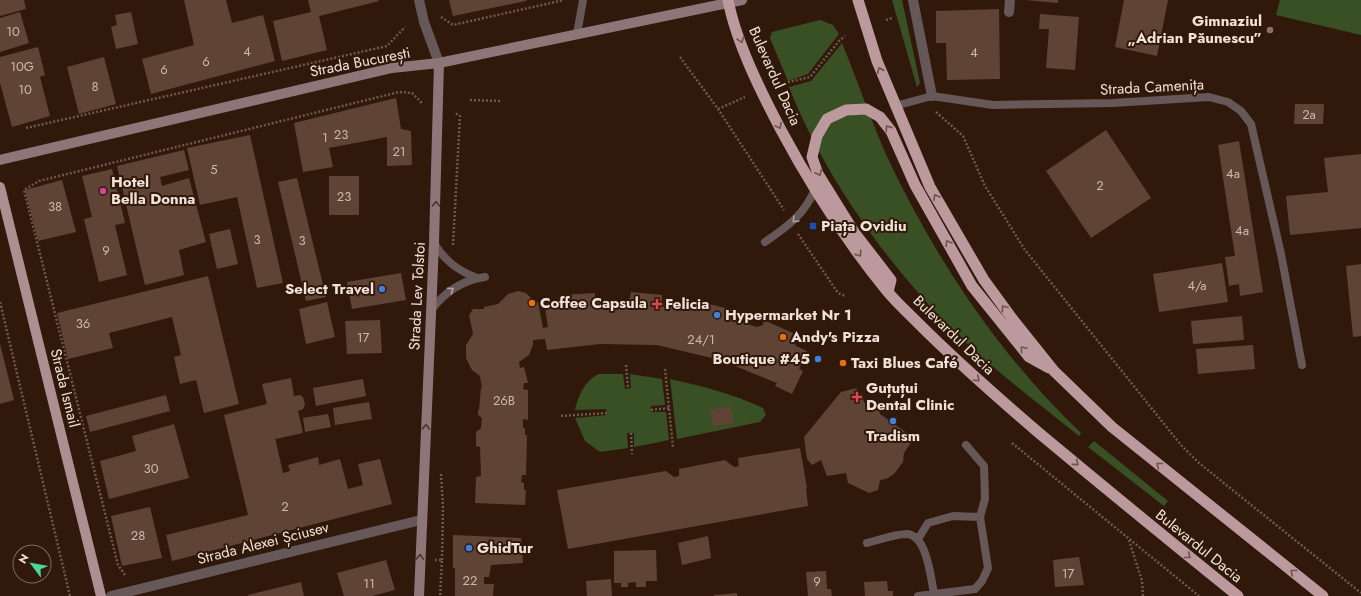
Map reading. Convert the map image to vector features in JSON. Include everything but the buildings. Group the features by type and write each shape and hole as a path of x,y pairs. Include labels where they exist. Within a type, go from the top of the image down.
{"highway":[{"path":"858,0 877,61 930,187 962,245 984,280 1054,371 1112,427 1323,596"},
{"name":"Bulevardul Dacia","path":"728,2 745,52 761,91 791,149 815,189 866,265 888,292 942,348 1005,404 1157,532 1238,596"},
{"path":"888,292 891,280 854,232 818,174 812,156 817,136 827,119 846,110 866,109 880,117 891,131 915,185 972,286 1029,357 1054,371"}],"main road":[{"name":"Strada București","path":"0,160 392,68 439,63 742,0"},
{"name":"Strada Lev Tolstoi","path":"419,596 434,243 439,63"},
{"name":"Strada Ismail","path":"0,187 101,596"}],"street":[{"name":"Strada Lev Tolstoi","path":"419,0 424,22 439,63"},
{"path":"913,0 932,96"},
{"path":"1009,12 1010,0"},
{"name":"Strada Alexei Șciusev","path":"111,596 422,520"}],"lane":[{"path":"577,34 583,0"},
{"name":"Strada Camenița","path":"895,106 932,96 994,105 1113,103 1209,97 1228,102 1241,111 1251,124 1281,254 1302,365"},
{"path":"766,242 795,221 807,205 815,189"},
{"path":"431,310 445,294 456,286 481,277 463,273 442,255 434,243"},
{"path":"918,596 975,589 982,581 988,568 980,517 985,499 984,466 966,445"},
{"path":"918,539 928,523 953,516 980,517"},
{"path":"867,543 908,534 918,539 924,550 934,594"}],"path":[{"path":"441,17 453,24 564,0"},
{"path":"886,20 892,18"},
{"path":"26,128 386,46 405,27"},
{"path":"784,83 810,77 844,36"},
{"path":"680,57 718,109 787,215"},
{"path":"125,575 118,565 24,190 39,181 399,92 412,93 420,99 423,105"},
{"path":"718,109 744,97"},
{"path":"470,100 500,101"},
{"path":"935,111 963,136 985,186 1025,250 1181,445 1198,463 1361,594"},
{"path":"452,265 460,116 455,113"},
{"path":"792,236 797,232 838,293 845,296"},
{"path":"0,302 70,596"},
{"path":"626,365 628,389"},
{"path":"665,368 673,447"},
{"path":"651,410 669,408"},
{"path":"561,416 607,413"},
{"path":"631,433 632,454"},
{"path":"1012,443 1199,596"},
{"path":"440,596 444,507 441,471"},
{"path":"1129,540 1142,581 1143,596"},
{"path":"432,560 442,560"}],"green space":[{"path":"892,0 902,0 920,83 917,87"},
{"path":"1280,0 1361,0 1361,35 1276,15"},
{"path":"820,20 833,25 839,34 808,74 788,81 770,38 772,32"},
{"path":"842,43 890,163 929,237 950,272 998,341 1024,373 1081,433 1079,436 999,372 954,331 929,305 882,248 839,186 803,120 789,87 811,81"},
{"path":"599,374 623,374 625,389 631,388 630,374 662,379 665,405 651,406 651,412 666,412 669,440 634,447 634,433 627,433 628,448 600,452 585,441 575,418 607,415 606,409 575,410 578,399 586,384"},
{"path":"670,379 706,388 740,399 763,408 766,415 760,422 677,439"},
{"path":"1094,441 1168,501 1164,506 1088,447"}],"place":[{"name":"Gimnaziul „Adrian Păunescu”","path":"1270,30"},
{"name":"Hotel Bella Donna","path":"103,191"},
{"name":"Piața Ovidiu","path":"813,226"},
{"name":"Select Travel","path":"382,289"},
{"name":"Coffee Capsula","path":"532,303"},
{"name":"Felicia","path":"657,304"},
{"name":"Hypermarket Nr 1","path":"717,315"},
{"name":"Andy's Pizza","path":"783,337"},
{"name":"Boutique #45","path":"818,359"},
{"name":"Taxi Blues Café","path":"843,363"},
{"name":"Guțuțui Dental Clinic","path":"857,397"},
{"name":"Tradism","path":"893,421"},
{"name":"GhidTur","path":"469,548"}]}
